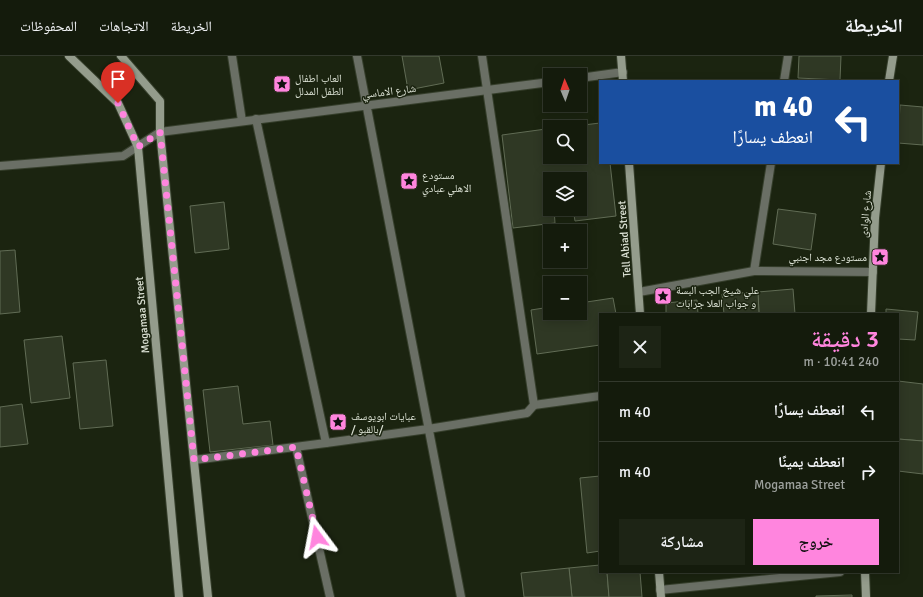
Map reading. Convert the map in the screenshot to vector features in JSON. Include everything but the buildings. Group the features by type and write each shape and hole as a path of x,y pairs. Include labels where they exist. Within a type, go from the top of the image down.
{"main road":[{"name":"Mogamaa Street","path":"69,56 118,103 138,147 179,597"},
{"path":"121,56 160,101 160,132 208,597"},
{"path":"622,56 623,80"},
{"path":"889,80 893,56"},
{"name":"Tell Abiad Street","path":"629,164 640,313"},
{"name":"شارع الوادى","path":"871,313 875,218 881,164"},
{"path":"659,573 661,594"},
{"path":"865,573 866,597"}],"street":[{"path":"232,56 242,121"},
{"path":"357,56 461,597"},
{"path":"482,56 534,405"},
{"path":"784,80 788,56"},
{"path":"587,77 623,72"},
{"name":"شارع الاماسي","path":"160,132 543,83"},
{"path":"256,119 326,443"},
{"path":"0,166 123,156 160,132"},
{"path":"754,271 771,164"},
{"path":"639,292 754,271 873,272"},
{"path":"194,460 428,429 527,413 534,405 599,396"},
{"path":"296,447 330,597"},
{"path":"661,594 832,573"}],"place":[{"name":"العاب اطفال الطفل المدلل","path":"282,84"},
{"name":"مستودع الاهلي عبادي","path":"409,181"},
{"name":"مستودع مجد اجنبي","path":"880,257"},
{"name":"علي شيخ الجب البسة و جواب العلا جرابات","path":"663,296"},
{"name":"عبايات ابويوسف / بالقبو/","path":"338,422"}],"route":[{"path":"118,103 138,147 160,132 194,460 296,447 317,537"}]}
